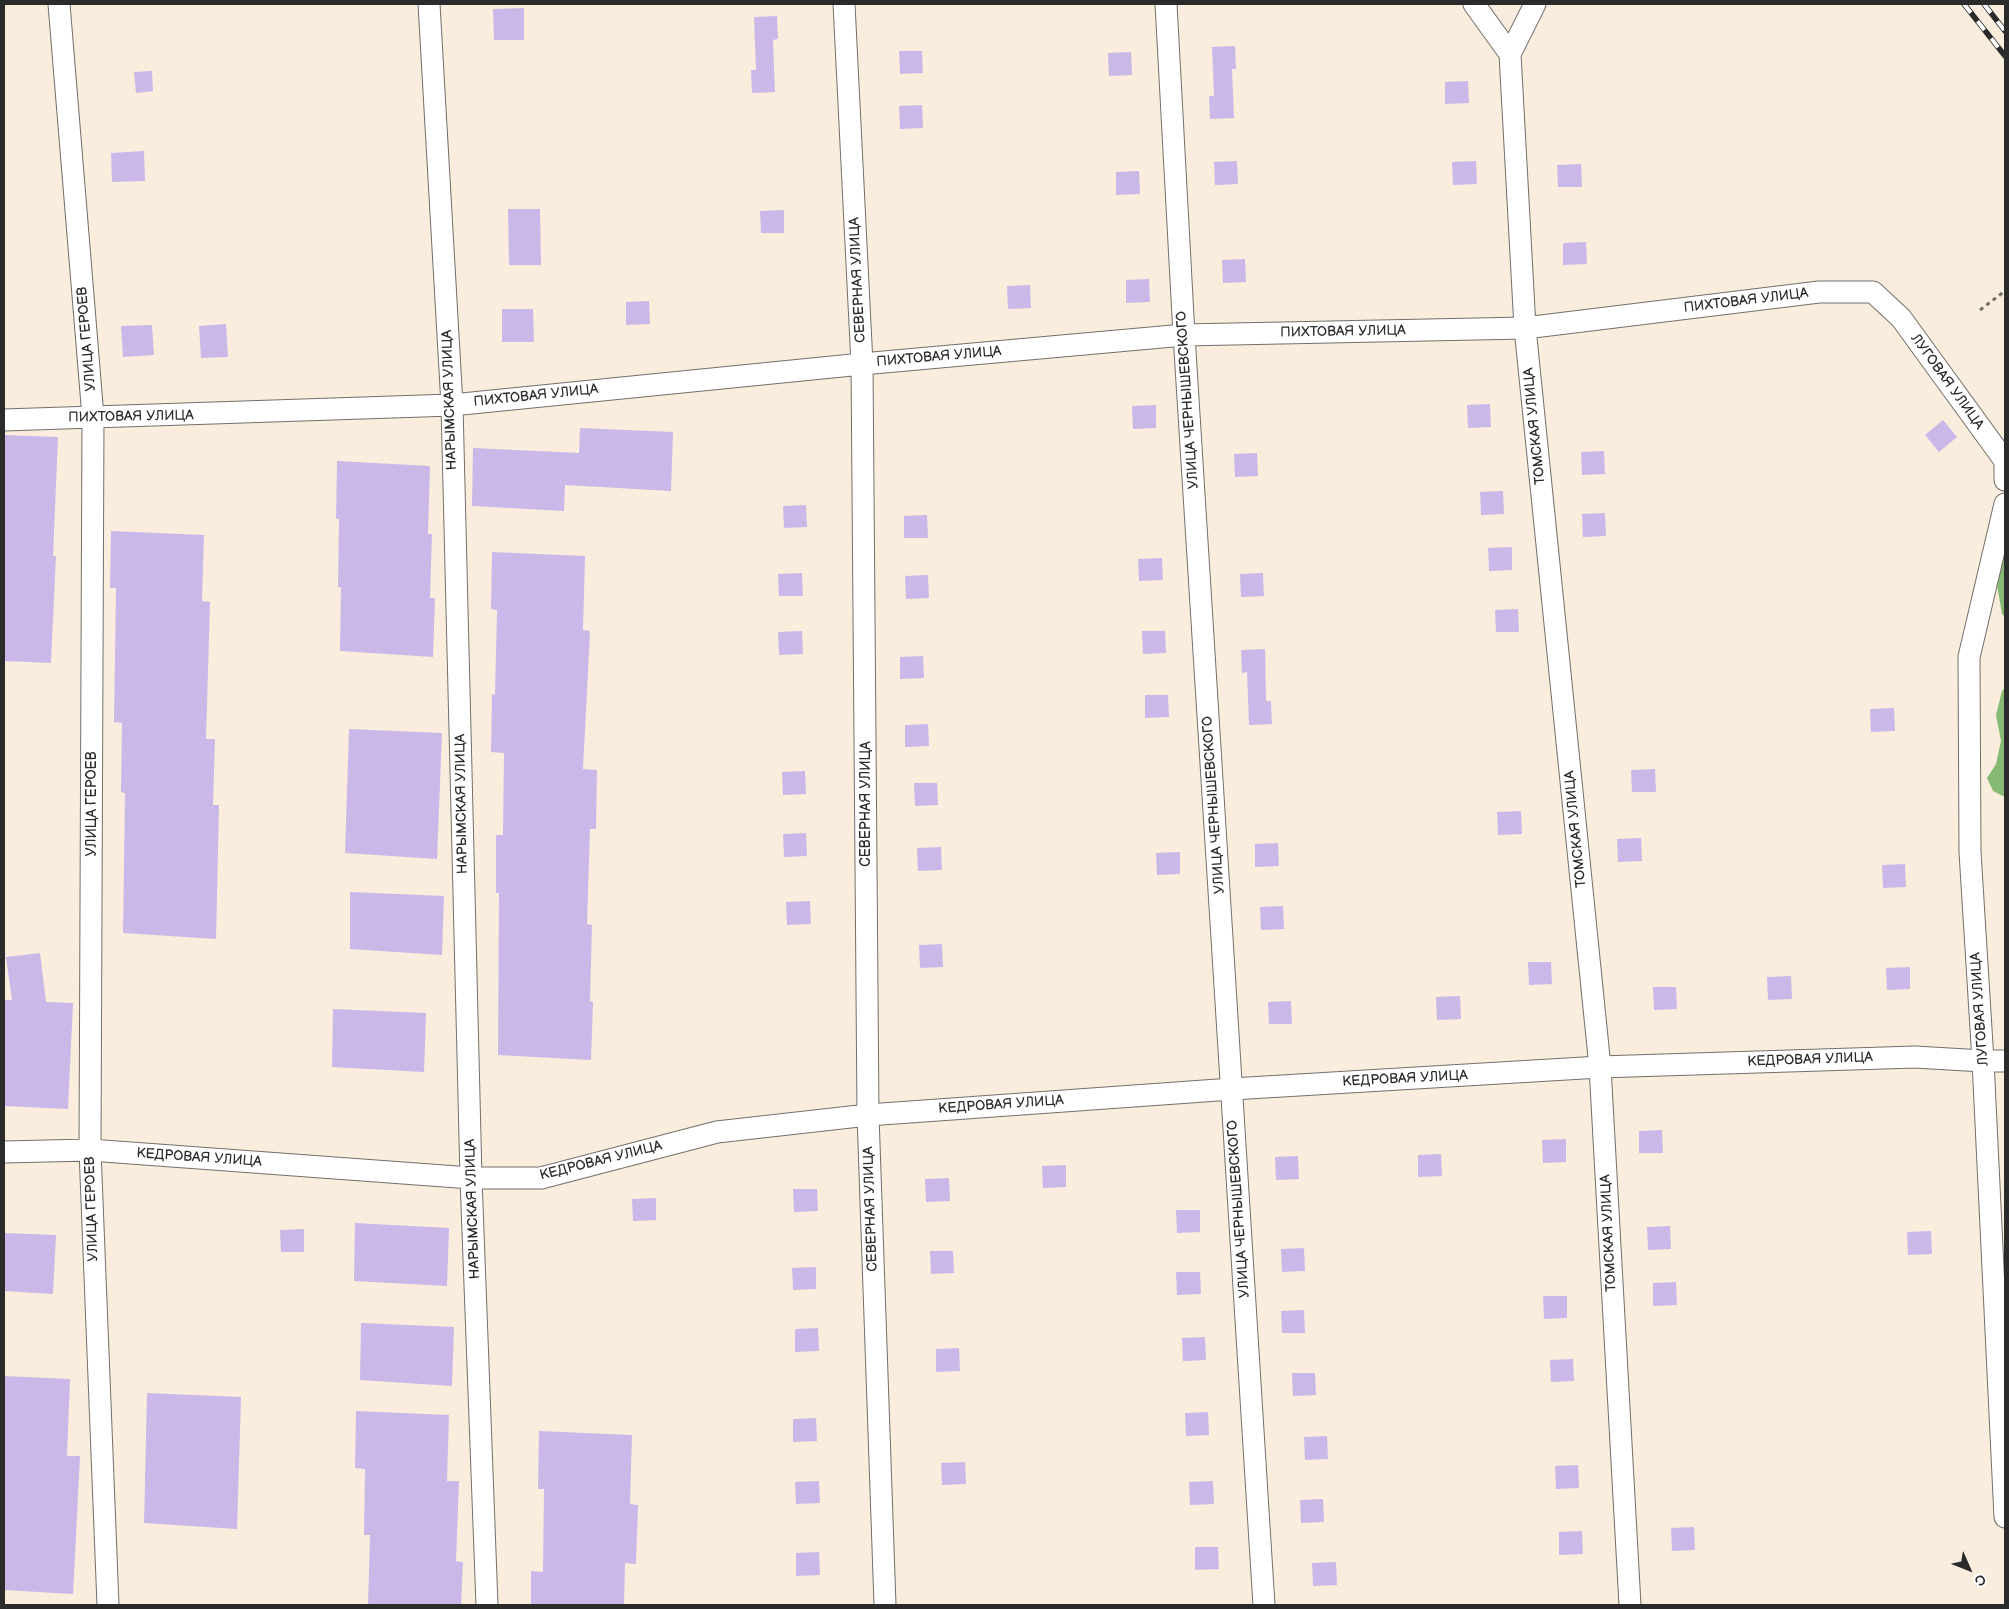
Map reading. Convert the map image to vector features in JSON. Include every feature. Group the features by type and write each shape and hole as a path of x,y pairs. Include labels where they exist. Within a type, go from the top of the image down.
{"street":[{"name":"УЛИЦА ГЕРОЕВ","path":"59,4 93,417 90,1150 108,1605"},
{"name":"НАРЫМСКАЯ УЛИЦА","path":"429,4 452,405 471,1178 487,1605"},
{"name":"СЕВЕРНАЯ УЛИЦА","path":"844,4 862,364 868,1115 885,1605"},
{"name":"УЛИЦА ЧЕРНЫШЕВСКОГО","path":"1166,4 1184,335 1264,1605"},
{"path":"1474,4 1510,54 1535,4"},
{"name":"ТОМСКАЯ УЛИЦА","path":"1510,54 1525,328 1600,1067 1630,1605"},
{"name":"ПИХТОВАЯ УЛИЦА","path":"4,420 143,417 452,405 862,364 1184,335 1525,328 1819,292 1873,292"},
{"name":"ЛУГОВАЯ УЛИЦА","path":"1873,292 1901,318 2005,461 2005,480"},
{"name":"ЛУГОВАЯ УЛИЦА","path":"2005,504 1969,658 1970,852 1983,1061 2005,1517"},
{"name":"КЕДРОВАЯ УЛИЦА","path":"4,1152 90,1150 471,1178 542,1178 717,1132 868,1115 1232,1089 1600,1067 1915,1057 2005,1061"}],"path":[{"path":"1980,310 2005,291"}],"green space":[{"path":"2005,544 2005,617 2002,614 1996,579"},
{"path":"2005,688 2005,797 1993,791 1987,778 1996,764 2001,741 1996,715 2002,691"}],"building":[{"path":"524,8 524,40 494,40 493,9"},
{"path":"777,16 778,39 773,40 775,92 752,93 751,70 756,70 754,17"},
{"path":"1235,46 1236,69 1232,69 1234,118 1210,119 1209,96 1214,96 1212,47"},
{"path":"899,51 922,51 923,73 900,74"},
{"path":"1131,52 1132,75 1109,76 1108,53"},
{"path":"152,71 153,91 136,93 134,72"},
{"path":"1468,81 1469,103 1445,104 1445,82"},
{"path":"922,105 923,128 900,129 899,106"},
{"path":"144,151 145,181 112,182 111,153"},
{"path":"1237,161 1238,184 1215,185 1214,162"},
{"path":"1476,161 1477,184 1453,185 1452,162"},
{"path":"1581,164 1582,187 1558,187 1557,165"},
{"path":"1139,171 1140,194 1116,195 1116,172"},
{"path":"508,209 540,209 541,265 509,265"},
{"path":"784,210 784,233 761,233 760,211"},
{"path":"1586,242 1587,264 1563,265 1563,243"},
{"path":"1245,259 1246,282 1223,283 1222,260"},
{"path":"1149,279 1150,302 1126,303 1126,280"},
{"path":"1030,285 1031,308 1008,309 1007,286"},
{"path":"649,301 650,324 626,325 626,302"},
{"path":"502,309 533,309 534,342 502,342"},
{"path":"226,324 228,357 201,358 199,326"},
{"path":"152,325 154,355 123,357 121,326"},
{"path":"1490,404 1491,427 1468,428 1467,405"},
{"path":"1156,405 1156,428 1133,429 1132,406"},
{"path":"1943,420 1957,437 1939,452 1925,435"},
{"path":"580,428 673,432 671,491 565,485 564,511 472,506 473,448 579,453"},
{"path":"4,435 58,437 53,556 56,556 51,663 4,661"},
{"path":"1604,451 1605,474 1582,475 1581,452"},
{"path":"1257,453 1258,476 1235,477 1234,454"},
{"path":"337,461 430,466 428,534 432,534 430,598 435,598 433,657 340,651 341,587 338,587 339,519 336,519"},
{"path":"1503,491 1504,514 1481,515 1480,492"},
{"path":"806,505 807,527 784,528 783,506"},
{"path":"1605,513 1606,536 1583,537 1582,514"},
{"path":"927,515 928,538 904,538 904,516"},
{"path":"111,531 204,535 202,601 210,602 206,739 215,739 213,805 219,805 216,939 123,933 125,793 121,792 122,723 114,722 116,588 110,588"},
{"path":"1512,547 1512,570 1489,571 1488,548"},
{"path":"492,552 585,556 583,630 590,631 583,769 597,770 596,829 590,829 587,924 592,925 590,1001 593,1002 591,1060 498,1055 499,893 496,893 496,835 503,835 504,753 491,752 492,694 495,695 497,610 491,609"},
{"path":"1162,558 1163,580 1139,581 1138,559"},
{"path":"802,573 803,596 779,596 778,574"},
{"path":"1263,573 1264,596 1241,597 1240,574"},
{"path":"928,575 929,598 906,599 905,576"},
{"path":"1518,609 1519,632 1496,632 1495,610"},
{"path":"802,631 803,654 779,655 778,632"},
{"path":"1142,631 1165,631 1166,653 1143,654"},
{"path":"1265,649 1266,701 1271,701 1272,724 1249,725 1247,672 1242,673 1241,650"},
{"path":"923,656 924,678 900,679 900,657"},
{"path":"1145,695 1168,695 1169,717 1145,718"},
{"path":"1894,708 1895,731 1871,732 1870,709"},
{"path":"928,724 929,746 905,747 905,725"},
{"path":"349,729 442,733 437,859 345,853"},
{"path":"1655,769 1656,792 1632,792 1631,770"},
{"path":"805,771 806,794 783,795 782,772"},
{"path":"914,783 937,783 938,805 915,806"},
{"path":"1521,811 1522,834 1498,835 1497,812"},
{"path":"806,833 807,856 784,857 783,834"},
{"path":"1641,838 1642,861 1618,862 1617,839"},
{"path":"1278,843 1279,866 1255,867 1255,844"},
{"path":"941,847 942,870 918,871 917,848"},
{"path":"1180,852 1180,874 1157,875 1156,853"},
{"path":"1905,864 1906,887 1883,888 1882,865"},
{"path":"350,892 444,896 442,955 350,949"},
{"path":"810,901 811,924 787,925 786,902"},
{"path":"1283,906 1284,929 1261,930 1260,907"},
{"path":"942,944 943,967 920,968 919,945"},
{"path":"40,953 46,1002 73,1003 68,1109 4,1106 4,1000 12,1000 6,957"},
{"path":"1528,962 1551,962 1552,984 1529,985"},
{"path":"1910,967 1910,989 1887,990 1886,968"},
{"path":"1791,976 1792,999 1768,1000 1767,977"},
{"path":"1653,987 1676,987 1677,1009 1654,1010"},
{"path":"1460,996 1461,1019 1437,1020 1436,997"},
{"path":"1291,1001 1292,1024 1269,1024 1268,1002"},
{"path":"333,1009 426,1013 424,1072 332,1067"},
{"path":"1662,1130 1663,1153 1639,1153 1639,1131"},
{"path":"1566,1139 1566,1162 1543,1163 1542,1140"},
{"path":"1441,1154 1442,1176 1418,1177 1418,1155"},
{"path":"1298,1156 1299,1179 1276,1180 1275,1157"},
{"path":"1066,1165 1066,1187 1043,1188 1042,1166"},
{"path":"949,1178 950,1201 926,1202 925,1179"},
{"path":"793,1189 817,1189 818,1211 794,1212"},
{"path":"656,1198 656,1220 633,1221 632,1199"},
{"path":"1176,1210 1200,1210 1200,1232 1177,1233"},
{"path":"355,1223 449,1228 447,1286 354,1281"},
{"path":"1670,1226 1671,1249 1648,1250 1647,1227"},
{"path":"304,1229 304,1252 281,1252 280,1230"},
{"path":"1931,1231 1932,1254 1908,1255 1907,1232"},
{"path":"4,1233 56,1235 53,1294 4,1291"},
{"path":"1304,1248 1305,1271 1282,1272 1281,1249"},
{"path":"930,1251 953,1251 954,1273 931,1274"},
{"path":"816,1267 816,1289 793,1290 792,1268"},
{"path":"1176,1272 1200,1272 1201,1294 1177,1295"},
{"path":"1676,1282 1677,1305 1653,1306 1653,1283"},
{"path":"1543,1296 1567,1296 1567,1318 1544,1319"},
{"path":"1304,1310 1305,1333 1282,1333 1281,1311"},
{"path":"361,1323 454,1327 452,1386 360,1380"},
{"path":"818,1328 819,1351 795,1352 795,1329"},
{"path":"1205,1337 1206,1360 1183,1361 1182,1338"},
{"path":"959,1348 960,1371 936,1372 936,1349"},
{"path":"1573,1359 1574,1381 1551,1382 1550,1360"},
{"path":"1292,1373 1315,1373 1316,1395 1293,1396"},
{"path":"4,1376 70,1379 67,1456 80,1456 73,1594 4,1590"},
{"path":"147,1393 241,1397 237,1529 144,1523"},
{"path":"356,1411 449,1415 447,1481 459,1481 456,1561 463,1562 461,1605 368,1605 370,1535 364,1535 365,1469 355,1468"},
{"path":"1208,1412 1209,1435 1186,1436 1185,1413"},
{"path":"816,1418 817,1441 793,1442 793,1419"},
{"path":"539,1431 632,1435 630,1504 638,1505 636,1564 625,1563 624,1605 531,1605 531,1571 543,1572 544,1489 538,1489"},
{"path":"1327,1436 1328,1459 1305,1460 1304,1437"},
{"path":"965,1462 966,1484 942,1485 941,1463"},
{"path":"1578,1465 1579,1488 1556,1489 1555,1466"},
{"path":"819,1481 820,1503 796,1504 795,1482"},
{"path":"1213,1481 1214,1504 1190,1505 1189,1482"},
{"path":"1323,1499 1324,1522 1301,1523 1300,1500"},
{"path":"1694,1527 1695,1550 1672,1551 1671,1528"},
{"path":"1582,1531 1583,1554 1559,1555 1559,1532"},
{"path":"1195,1547 1218,1547 1219,1569 1195,1570"},
{"path":"819,1552 820,1575 796,1576 796,1553"},
{"path":"1336,1562 1337,1585 1313,1586 1312,1563"}],"railway":[{"path":"1964,4 2005,56"},
{"path":"1984,4 2005,31"}]}
